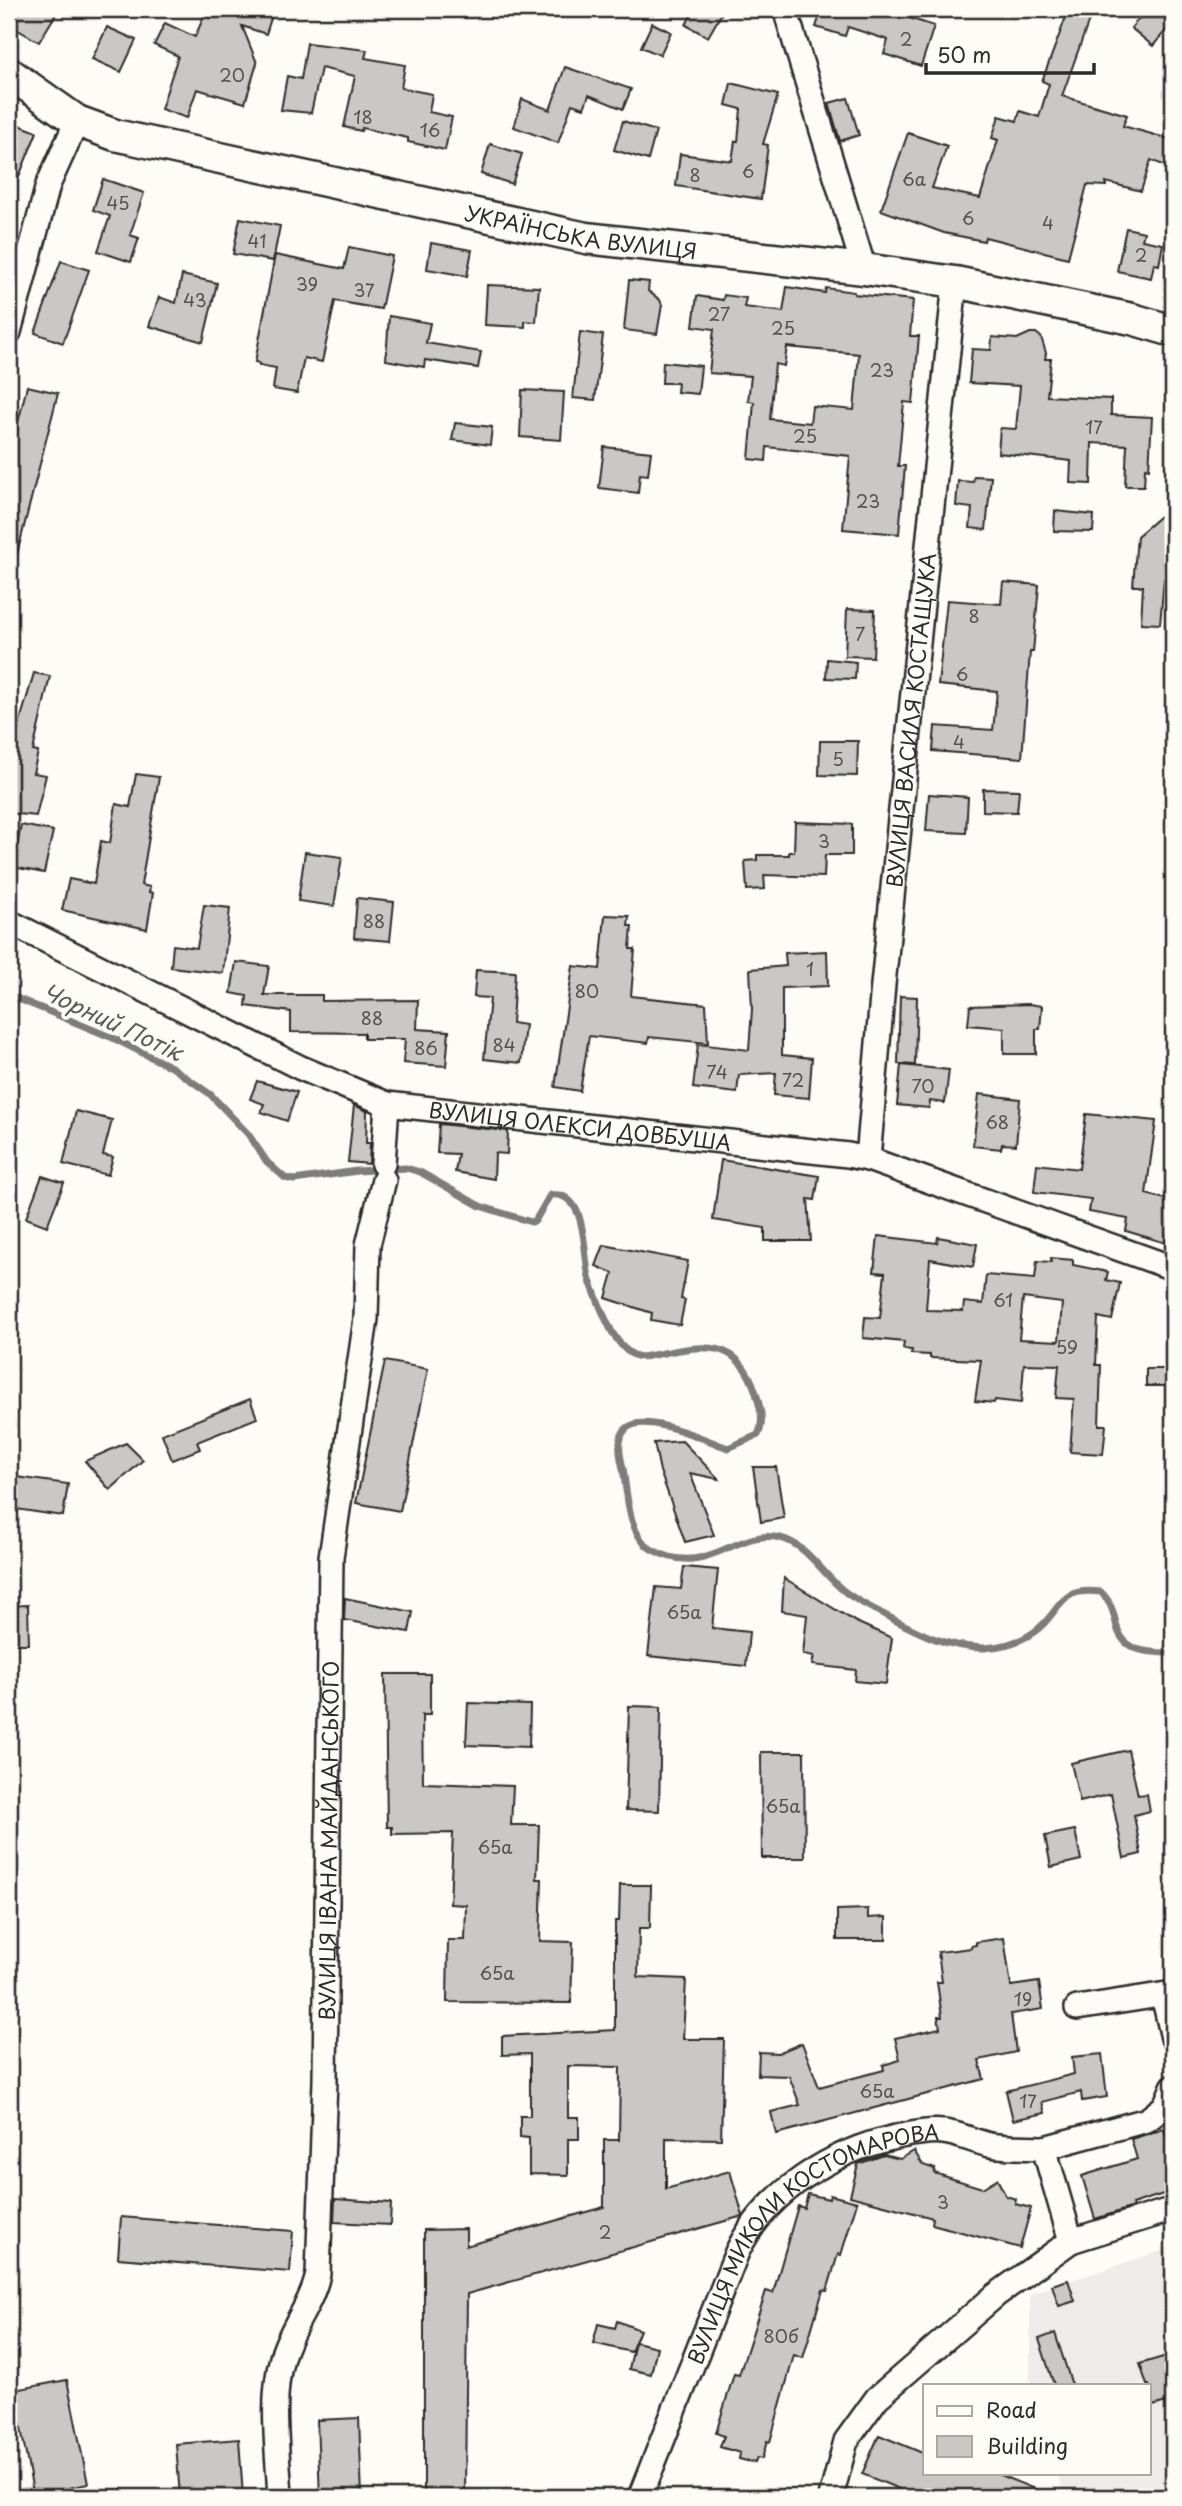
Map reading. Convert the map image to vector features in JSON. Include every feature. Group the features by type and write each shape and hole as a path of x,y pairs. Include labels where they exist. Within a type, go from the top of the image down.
{"street":[{"path":"785,9 789,14 864,269"},
{"name":"УКРАЇНСЬКА ВУЛИЦЯ","path":"9,73 77,121 115,135 586,238 864,269 955,282 1132,319 1173,331"},
{"path":"9,332 48,185 77,121"},
{"name":"ВУЛИЦЯ ВАСИЛЯ КОСТАЩУКА","path":"868,1159 883,985 955,282"},
{"name":"ВУЛИЦЯ ОЛЕКСИ ДОВБУША","path":"9,922 301,1068 387,1104 848,1154 1173,1268"},
{"name":"ВУЛИЦЯ ІВАНА МАЙДАНСЬКОГО","path":"281,2497 277,2426 278,2372 285,2346 313,2293 318,2274 325,2080 331,1558 366,1319 368,1245 384,1172 387,1104"},
{"path":"1077,2008 1168,1994 1173,2039"},
{"name":"ВУЛИЦЯ МИКОЛИ КОСТОМАРОВА","path":"640,2497 737,2252 752,2225 778,2197 818,2169 854,2150 884,2140 943,2132 993,2146 1044,2148 1147,2120 1166,2106 1173,2087"},
{"path":"1044,2148 1071,2241"},
{"path":"831,2497 846,2441 877,2398 996,2295 1071,2241 1173,2209"}],"shaded area":[{"path":"1173,2247 1173,2497 1065,2497 1057,2474 1150,2474 1150,2384 1032,2384 1030,2294"}],"building":[{"path":"22,9 59,9 39,42 11,26"},
{"path":"201,9 274,9 266,34 242,26 257,63 245,103 197,89 187,118 161,109 178,56 154,45 165,23 195,37 205,14 200,13"},
{"path":"694,9 724,9 708,37 686,25"},
{"path":"804,9 881,9 934,26 921,66 884,54 888,40 848,27 845,36 816,27 819,18 803,13"},
{"path":"1069,9 1093,9 1062,96 1127,115 1123,126 1173,140 1173,169 1151,160 1141,191 1106,182 1106,186 1087,185 1068,258 985,237 984,241 944,233 881,210 908,133 947,146 932,188 980,198 998,140 992,138 999,116 1017,121 1020,111 1039,117 1049,84 1042,81"},
{"path":"1147,9 1173,9 1173,22 1153,46 1131,28"},
{"path":"652,23 671,32 660,55 641,47"},
{"path":"107,27 136,40 121,72 92,59"},
{"path":"307,43 367,50 365,58 405,65 401,88 432,94 429,112 452,117 445,150 408,142 408,138 344,127 355,76 321,68 311,113 281,110 287,76 301,79"},
{"path":"565,67 631,89 623,109 589,95 584,108 572,104 558,143 514,127 522,99 550,110"},
{"path":"731,83 778,95 763,144 768,145 761,199 676,186 680,154 732,161 735,141 738,141 741,109 726,105"},
{"path":"848,98 859,135 840,141 829,103"},
{"path":"9,121 37,132 9,201"},
{"path":"623,121 656,131 648,160 614,150"},
{"path":"490,144 522,154 512,184 481,174"},
{"path":"103,179 144,193 130,235 139,238 131,262 98,251 110,216 93,210"},
{"path":"240,218 280,226 273,261 233,254"},
{"path":"1126,228 1144,232 1142,240 1163,244 1159,265 1154,264 1151,278 1117,271"},
{"path":"431,243 472,250 467,276 427,269"},
{"path":"349,247 392,256 381,309 335,301 322,362 304,358 297,393 273,389 276,368 255,362 275,255 344,269"},
{"path":"61,261 89,270 63,343 35,333"},
{"path":"182,275 217,283 203,342 149,326 159,297 176,303"},
{"path":"629,280 649,282 648,291 660,300 662,305 657,334 624,330"},
{"path":"487,285 539,287 536,322 525,321 525,327 485,325"},
{"path":"787,287 825,293 826,288 854,294 913,300 910,336 919,336 913,403 904,402 898,466 905,466 899,534 843,529 850,456 767,447 766,461 749,459 754,402 748,401 751,376 709,373 714,329 693,326 697,296 723,300 724,295 746,298 744,307 783,312","holes":["787,347 859,354 854,410 812,406 810,423 770,419 775,364 784,366"]},
{"path":"389,316 430,323 426,343 481,352 478,368 425,360 424,367 386,360"},
{"path":"580,332 603,335 595,400 573,398"},
{"path":"1030,333 1041,337 1045,359 1051,359 1047,396 1111,399 1111,415 1152,417 1149,469 1145,468 1144,486 1125,486 1127,445 1092,443 1091,484 1070,483 1071,461 998,453 1000,428 1016,429 1020,386 969,383 972,349 991,350 992,337 1017,339"},
{"path":"663,362 701,366 698,394 677,392 678,383 662,383"},
{"path":"27,386 58,393 15,562 9,561 9,459"},
{"path":"522,390 564,392 561,440 520,437"},
{"path":"455,423 492,427 490,445 452,440"},
{"path":"604,447 651,452 648,475 640,474 638,493 599,488"},
{"path":"974,476 991,477 986,530 970,528 972,508 956,506 958,481 973,482"},
{"path":"1173,505 1173,580 1164,579 1160,624 1141,623 1143,586 1133,586 1137,536"},
{"path":"1055,511 1094,515 1093,532 1054,531"},
{"path":"1003,582 1039,585 1033,652 1030,652 1022,758 933,751 935,726 993,730 997,691 938,685 947,600 1001,604"},
{"path":"847,609 875,610 873,657 845,656"},
{"path":"827,659 856,662 855,679 826,678"},
{"path":"34,673 50,676 33,751 38,752 33,773 46,775 36,816 9,813 9,733 16,735"},
{"path":"820,741 858,741 857,776 819,775"},
{"path":"136,774 159,777 141,885 150,887 149,892 153,893 147,929 62,910 69,879 94,884 101,841 110,843 116,804 130,807"},
{"path":"983,789 1019,790 1017,812 983,811"},
{"path":"929,794 968,797 966,833 926,831"},
{"path":"795,822 852,824 852,855 825,855 824,877 764,875 765,889 747,890 745,861 757,860 757,855 789,855 789,852 794,852"},
{"path":"21,825 53,831 44,873 13,867"},
{"path":"305,852 342,857 334,906 298,901"},
{"path":"357,898 394,902 390,941 354,938"},
{"path":"204,905 230,908 223,973 171,967 173,945 197,948"},
{"path":"605,915 629,916 628,926 632,926 630,949 635,949 631,996 706,1004 708,1043 649,1037 648,1043 589,1036 580,1091 555,1087 573,966 600,969"},
{"path":"827,951 828,986 782,988 782,1055 812,1058 809,1098 774,1095 776,1073 739,1075 737,1093 693,1088 698,1044 749,1050 752,1009 750,969 786,966 785,953"},
{"path":"236,962 269,966 264,995 322,995 322,1001 418,1000 417,1029 449,1031 446,1066 403,1063 405,1039 364,1039 364,1033 291,1032 291,1012 246,1006 247,996 231,993"},
{"path":"476,970 515,972 512,1023 525,1025 521,1063 484,1059 490,998 474,997"},
{"path":"900,996 917,997 915,1065 898,1064"},
{"path":"970,1006 1042,1006 1040,1029 1036,1029 1036,1054 1004,1054 1004,1028 968,1025"},
{"path":"901,1065 949,1070 945,1103 930,1101 929,1108 897,1105"},
{"path":"257,1081 297,1092 287,1121 261,1112 264,1104 250,1099"},
{"path":"979,1094 1020,1099 1016,1145 1002,1144 1001,1149 973,1146"},
{"path":"354,1105 367,1111 366,1143 370,1143 369,1164 348,1162"},
{"path":"76,1111 112,1120 103,1155 113,1157 108,1175 63,1164"},
{"path":"1086,1114 1156,1121 1146,1194 1173,1201 1166,1243 1126,1231 1128,1219 1089,1212 1091,1199 1034,1192 1037,1164 1079,1169"},
{"path":"439,1124 508,1131 507,1154 495,1153 494,1179 455,1172 458,1154 437,1153"},
{"path":"721,1160 819,1176 815,1200 808,1199 811,1241 765,1241 765,1228 713,1220"},
{"path":"42,1176 64,1183 47,1226 26,1218"},
{"path":"878,1236 937,1243 938,1237 977,1244 973,1267 930,1259 926,1310 963,1311 964,1302 983,1304 986,1275 1035,1279 1037,1261 1051,1262 1051,1258 1073,1260 1073,1265 1108,1272 1106,1280 1120,1283 1112,1320 1098,1317 1096,1365 1101,1365 1099,1425 1106,1425 1103,1454 1070,1452 1074,1399 1056,1398 1059,1365 1024,1364 1021,1403 975,1401 981,1360 930,1358 930,1355 911,1354 912,1350 903,1349 904,1342 863,1338 865,1317 880,1318 885,1273 874,1272","holes":["1023,1298 1062,1303 1059,1341 1019,1339"]},
{"path":"604,1245 688,1261 681,1299 685,1300 680,1325 651,1320 652,1313 606,1298 613,1273 596,1266"},
{"path":"385,1361 428,1369 400,1511 356,1503"},
{"path":"1146,1369 1169,1369 1168,1386 1146,1386"},
{"path":"250,1399 257,1418 197,1442 200,1449 172,1460 162,1434"},
{"path":"682,1441 719,1479 690,1473 714,1535 685,1542 660,1471 654,1443"},
{"path":"126,1443 143,1460 110,1490 85,1461"},
{"path":"753,1467 776,1467 784,1518 761,1522"},
{"path":"9,1476 68,1484 63,1516 9,1508"},
{"path":"684,1567 718,1570 712,1628 749,1632 746,1666 648,1656 656,1587 681,1589"},
{"path":"784,1578 856,1622 892,1638 886,1684 855,1681 856,1670 812,1665 814,1656 803,1654 807,1615 782,1611"},
{"path":"345,1598 413,1612 409,1632 344,1620"},
{"path":"28,1605 29,1644 9,1644 9,1606"},
{"path":"385,1674 430,1674 430,1715 422,1715 423,1783 513,1786 511,1825 539,1825 537,1879 542,1879 540,1941 573,1942 571,2003 447,2002 448,1940 465,1940 466,1905 450,1904 453,1833 392,1834 392,1827 387,1827"},
{"path":"468,1703 530,1705 529,1747 466,1745"},
{"path":"629,1706 661,1707 659,1811 626,1810"},
{"path":"1128,1750 1138,1795 1147,1794 1150,1811 1134,1815 1141,1854 1124,1858 1111,1794 1080,1802 1071,1763"},
{"path":"761,1752 804,1752 805,1858 762,1858"},
{"path":"1075,1830 1081,1860 1051,1867 1045,1836"},
{"path":"620,1885 651,1885 650,1928 639,1928 638,1977 686,1979 683,2039 724,2039 721,2139 666,2138 666,2189 730,2171 743,2216 467,2294 465,2497 424,2497 424,2230 466,2229 466,2246 604,2207 604,2140 619,2140 620,2067 568,2066 568,2117 579,2117 579,2139 568,2139 568,2175 529,2174 529,2138 520,2137 520,2116 530,2116 530,2054 502,2055 502,2036 615,2030 615,1921 619,1921"},
{"path":"868,1909 868,1918 886,1917 886,1940 837,1940 837,1910"},
{"path":"1004,1938 1011,1986 1039,1982 1043,2009 1011,2014 1016,2052 979,2060 984,2079 776,2134 771,2112 800,2105 789,2076 758,2075 759,2052 778,2053 802,2043 819,2087 884,2070 883,2065 900,2060 895,2038 940,2028 938,2017 942,2017 937,1982 942,1982 938,1952 971,1948 976,1942"},
{"path":"1102,2054 1107,2097 1082,2101 1081,2092 1042,2102 1045,2113 1013,2120 1006,2091 1074,2074 1072,2057"},
{"path":"1164,2129 1173,2158 1173,2191 1095,2219 1082,2176 1137,2159 1131,2139"},
{"path":"914,2151 923,2165 935,2169 934,2173 982,2188 997,2179 1006,2196 1016,2199 1015,2204 1031,2208 1020,2248 932,2224 933,2218 850,2196 858,2164 884,2155 900,2159"},
{"path":"808,2194 829,2199 830,2195 857,2202 841,2255 838,2254 827,2291 823,2290 803,2358 794,2355 770,2442 767,2441 762,2459 757,2458 755,2463 739,2459 740,2453 720,2447 724,2436 716,2433 734,2374 739,2375 766,2291 773,2293 798,2206 804,2208"},
{"path":"335,2199 391,2203 390,2225 334,2222"},
{"path":"121,2217 293,2231 290,2272 118,2258"},
{"path":"1068,2280 1075,2301 1059,2306 1052,2285"},
{"path":"617,2321 640,2330 631,2352 593,2343 598,2324 615,2328"},
{"path":"1055,2333 1072,2384 1054,2384 1039,2339"},
{"path":"635,2342 657,2347 651,2374 629,2369"},
{"path":"1173,2354 1173,2400 1153,2406 1150,2384 1147,2384 1140,2364"},
{"path":"67,2380 88,2484 55,2491 56,2497 34,2497 20,2423 9,2426 9,2391"},
{"path":"359,2418 362,2497 320,2497 317,2420"},
{"path":"879,2435 923,2453 923,2474 997,2474 1054,2497 919,2497 862,2474"},
{"path":"239,2439 243,2497 180,2497 176,2444"}],"waterway":[{"name":"Чорний Потік","path":"9,995 113,1038 173,1068 210,1094 248,1134 267,1162 285,1178 294,1180 357,1171 406,1168 420,1172 480,1206 531,1222 535,1221 550,1195 563,1196 572,1203 582,1228 590,1281 616,1339 624,1348 642,1357 694,1348 724,1351 737,1359 747,1373 760,1409 761,1425 758,1435 728,1448 662,1425 636,1424 627,1428 621,1436 620,1453 630,1514 638,1535 653,1550 672,1558 690,1559 706,1556 749,1539 764,1537 790,1541 836,1584 859,1601 933,1638 970,1647 1004,1645 1029,1636 1067,1597 1086,1591 1101,1592 1110,1604 1117,1627 1126,1642 1147,1652 1173,1653"}]}
